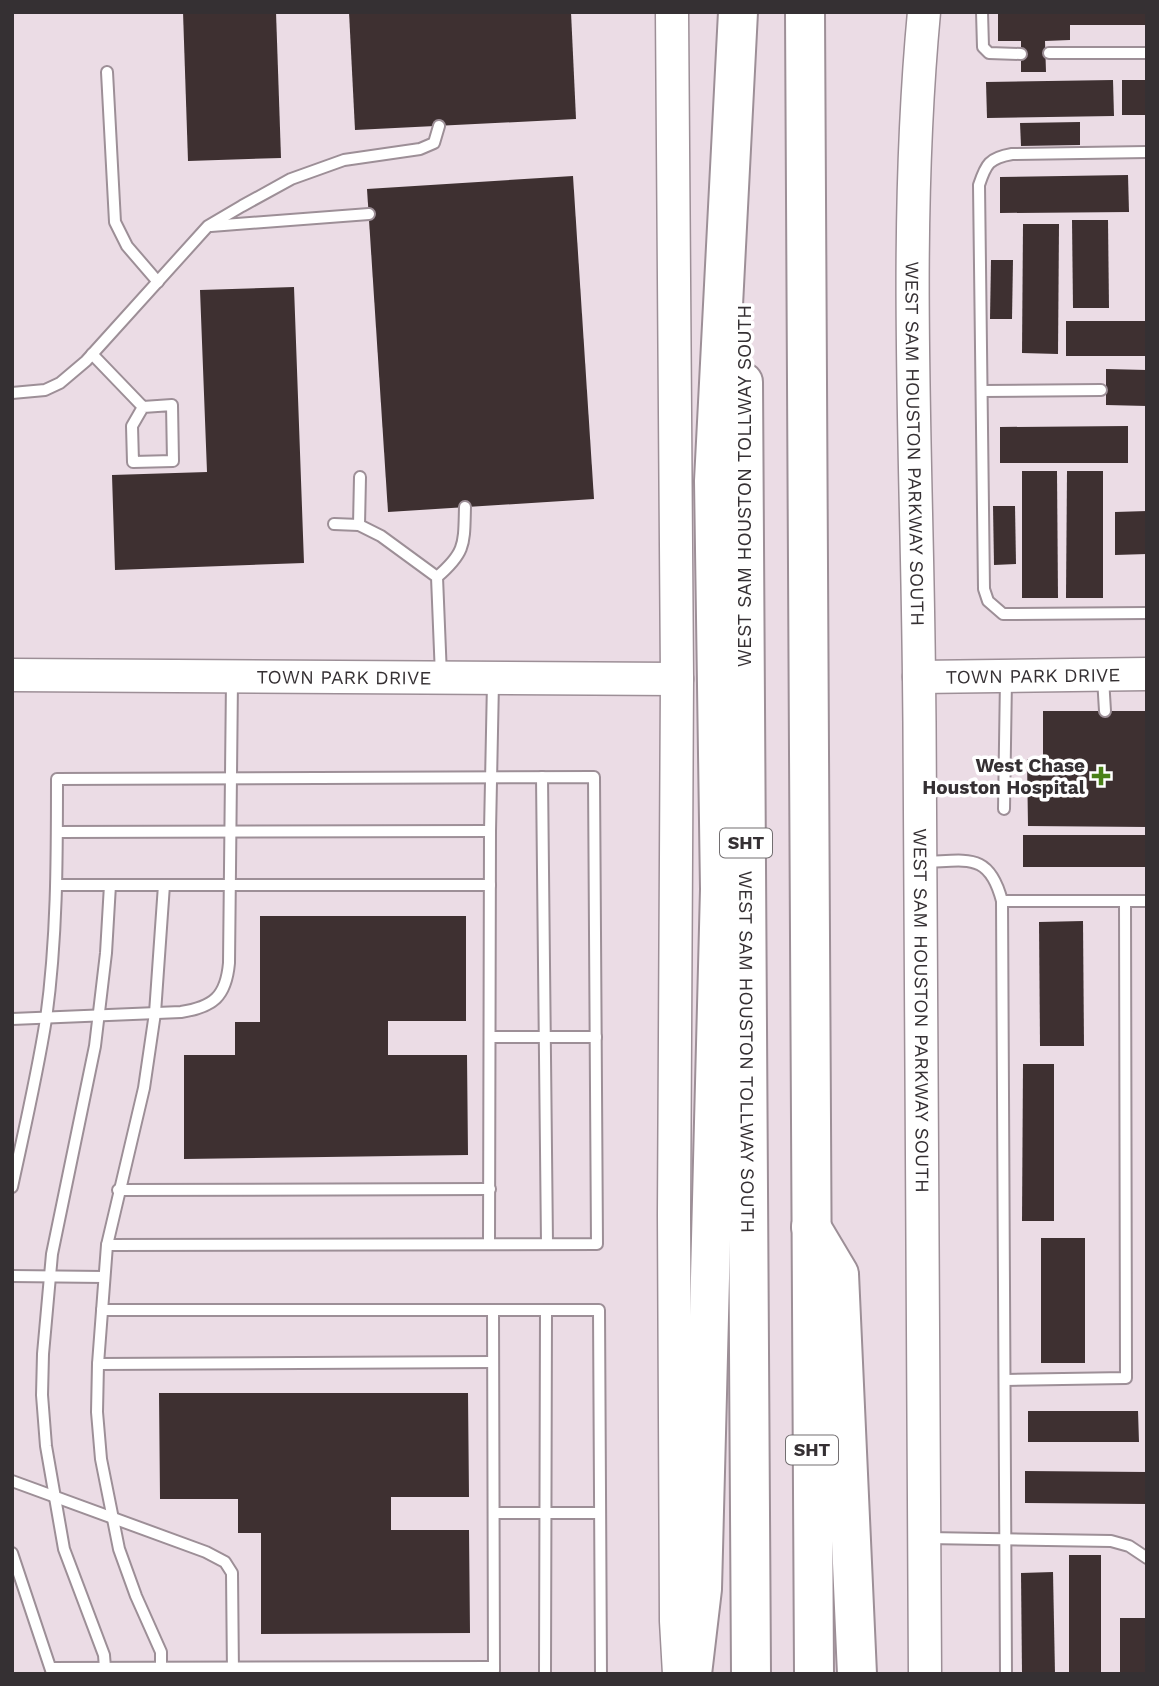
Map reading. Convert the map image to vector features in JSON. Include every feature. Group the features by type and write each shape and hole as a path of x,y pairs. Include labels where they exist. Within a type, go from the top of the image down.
{"highway":[{"path":"692,1674 703,1575 720,890 714,481 739,12"},
{"name":"WEST SAM HOUSTON TOLLWAY SOUTH","path":"739,12 751,1674"},
{"name":"SHT","path":"805,12 814,1674"},
{"path":"811,1227 839,1274 857,1674"}],"main road":[{"path":"671,12 677,679 674,1215 676,1621 679,1674"},
{"name":"WEST SAM HOUSTON PARKWAY SOUTH","path":"924,12 914,145 912,237 919,677 925,1674"},
{"name":"TOWN PARK DRIVE","path":"919,677 1147,674"},
{"name":"TOWN PARK DRIVE","path":"12,675 677,679"}],"lane":[{"path":"982,12 983,47 989,53 1021,54"},
{"path":"1049,53 1147,53"},
{"path":"107,72 116,222 127,246 158,282"},
{"path":"12,393 45,390 60,383 92,355 208,226 291,179 344,160 420,149 434,143 439,126"},
{"path":"1147,152 999,156 989,162 979,185 984,589 988,601 1003,614 1147,613"},
{"path":"208,226 369,214"},
{"path":"92,355 143,407 172,405 173,461 133,462 132,426 143,407"},
{"path":"982,391 1101,390"},
{"path":"359,525 360,478"},
{"path":"437,577 455,562 464,542 465,507"},
{"path":"334,524 359,525 381,536 437,577"},
{"path":"437,577 441,679"},
{"path":"1103,675 1105,711"},
{"path":"1004,810 1006,676"},
{"path":"12,1019 201,1009 221,993 228,980 232,677"},
{"path":"489,1244 493,679"},
{"path":"542,777 547,1244"},
{"path":"12,1187 46,1018 57,885 57,779 594,777 597,1244 107,1244"},
{"path":"57,832 490,831"},
{"path":"920,862 970,861 979,864 989,869 997,882 1002,901 1006,1674"},
{"path":"57,885 490,885"},
{"path":"105,1668 104,1655 64,1549 46,1446 42,1395 52,1254 89,1082 99,1016 110,885"},
{"path":"161,1668 161,1652 128,1576 112,1518 101,1459 97,1412 107,1244 144,1088 155,1013 164,885"},
{"path":"1002,901 1147,901"},
{"path":"1005,1380 1126,1378 1125,901"},
{"path":"490,1037 596,1037"},
{"path":"118,1190 489,1189"},
{"path":"12,1276 104,1277"},
{"path":"102,1310 599,1310 601,1674"},
{"path":"12,1553 52,1671 105,1668 233,1671 494,1670 493,1310"},
{"path":"545,1674 546,1310"},
{"path":"98,1364 493,1362"},
{"path":"12,1481 206,1552 225,1562 232,1573 233,1671"},
{"path":"494,1513 600,1513"},
{"path":"925,1538 1111,1541 1129,1546 1147,1558"}],"building":[{"path":"183,12 276,12 281,158 188,161"},
{"path":"349,12 571,12 576,119 355,130"},
{"path":"998,12 1147,12 1147,25 1070,25 1070,40 1045,41 1046,72 1021,72 1021,41 998,41"},
{"path":"1113,80 1114,116 987,118 986,82"},
{"path":"1122,80 1147,80 1147,115 1122,115"},
{"path":"1080,122 1080,145 1021,146 1020,123"},
{"path":"1128,175 1129,212 1000,213 1000,177"},
{"path":"573,176 594,499 388,512 367,189"},
{"path":"1072,220 1108,220 1109,308 1073,308"},
{"path":"1023,224 1059,224 1058,354 1022,353"},
{"path":"991,260 1013,260 1012,319 990,319"},
{"path":"294,287 304,563 115,570 112,475 207,472 200,290"},
{"path":"1066,321 1147,321 1147,356 1066,356"},
{"path":"1106,369 1147,370 1147,406 1106,405"},
{"path":"1128,426 1128,463 1000,463 1000,427"},
{"path":"1022,471 1057,471 1058,598 1022,598"},
{"path":"1067,471 1103,471 1103,598 1066,598"},
{"path":"993,506 1015,506 1016,564 994,565"},
{"path":"1147,511 1147,554 1115,555 1115,512"},
{"path":"1043,711 1147,711 1147,827 1028,826 1027,759 1043,759"},
{"path":"1023,835 1147,835 1147,867 1023,867"},
{"path":"260,916 466,916 466,1021 388,1021 388,1055 467,1055 468,1155 184,1159 184,1055 235,1055 235,1022 260,1022"},
{"path":"1083,921 1084,1046 1040,1046 1039,922"},
{"path":"1023,1064 1054,1064 1054,1221 1022,1221"},
{"path":"1041,1238 1085,1238 1085,1363 1041,1363"},
{"path":"159,1393 468,1393 469,1497 391,1497 391,1530 469,1530 470,1633 261,1634 261,1533 238,1533 238,1499 160,1499"},
{"path":"1028,1411 1138,1411 1139,1442 1028,1442"},
{"path":"1025,1471 1147,1472 1147,1504 1025,1503"},
{"path":"1069,1555 1101,1555 1101,1674 1069,1674"},
{"path":"1053,1572 1055,1674 1022,1674 1021,1573"},
{"path":"1120,1618 1147,1618 1147,1674 1120,1674"}],"place":[{"name":"West Chase Houston Hospital","path":"1101,776"}]}
